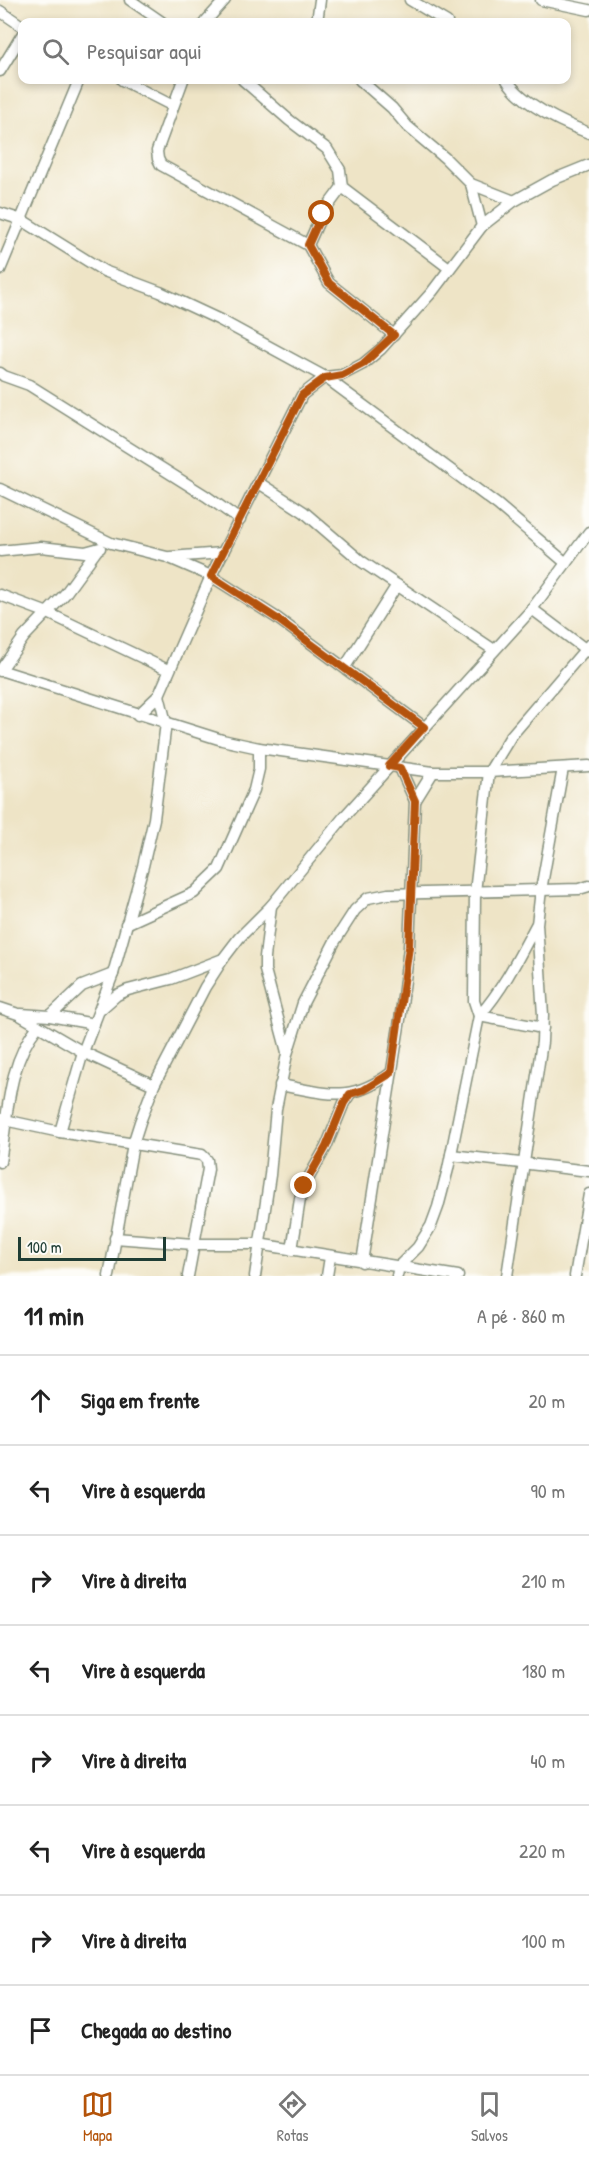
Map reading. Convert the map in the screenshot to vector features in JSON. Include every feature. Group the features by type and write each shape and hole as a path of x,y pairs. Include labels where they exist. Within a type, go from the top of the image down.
{"street":[{"path":"130,0 156,18"},
{"path":"209,18 225,0"},
{"path":"318,18 320,0"},
{"path":"410,0 440,18"},
{"path":"541,0 589,10"},
{"path":"0,11 18,23"},
{"path":"0,70 18,41"},
{"path":"0,270 77,84"},
{"path":"130,84 173,106"},
{"path":"181,84 157,151 161,165 308,245 329,283 394,335"},
{"path":"248,84 327,149 339,170 342,187 449,268"},
{"path":"365,84 392,108 407,126 446,158 471,184 514,201"},
{"path":"510,84 533,104 568,125 589,133"},
{"path":"138,715 159,695 211,576 302,395 325,378 342,375 363,364 394,335 432,292 482,226 514,201 552,180 589,165"},
{"path":"471,184 482,226"},
{"path":"308,245 322,214 342,187"},
{"path":"0,213 22,220 104,271 160,292 220,320 325,378 498,505 566,563"},
{"path":"0,373 29,385 206,496 240,520"},
{"path":"259,483 304,512 361,561 494,650"},
{"path":"0,489 111,543 167,557 211,576 276,618 424,727"},
{"path":"109,1276 133,1143 154,1085 205,987 223,959 239,938 271,906 343,818 394,767 424,727 532,609 589,532"},
{"path":"0,551 41,547 77,552 96,550 111,543"},
{"path":"96,550 79,576 24,637 0,671 222,740 259,748 434,772 489,772 589,766"},
{"path":"167,557 223,553"},
{"path":"345,667 397,585"},
{"path":"0,596 48,613 168,670"},
{"path":"398,1271 418,1247 431,1226 438,1207 451,1155 478,1016 474,1001 475,892 489,772 511,736 588,649 532,609"},
{"path":"60,1132 83,1052 113,974 144,866 154,819 166,723 159,695"},
{"path":"126,924 194,893 219,869 254,790 259,769 259,748"},
{"path":"394,767 415,801"},
{"path":"507,1276 543,1028 537,924 563,768"},
{"path":"362,1262 409,947 415,801 434,772"},
{"path":"396,894 412,880"},
{"path":"255,1276 270,1175 276,1109 287,1054 309,989 355,910 368,898 396,894 579,889 589,886"},
{"path":"271,906 265,970 287,1054"},
{"path":"478,1016 495,998 537,924"},
{"path":"98,1011 117,995 128,990 171,979 223,959"},
{"path":"50,1016 82,986 113,974"},
{"path":"0,1008 18,1014 83,1052 154,1085"},
{"path":"18,1014 50,1016 94,1024"},
{"path":"478,1016 543,1028"},
{"path":"0,1162 2,1120 16,1067 28,1039 38,1026"},
{"path":"280,1084 350,1094 364,1090 391,1073"},
{"path":"292,1250 304,1186 326,1147 350,1094"},
{"path":"2,1120 60,1132 202,1155 207,1160 208,1169 188,1276"},
{"path":"451,1155 589,1171"},
{"path":"575,1276 589,1194"},
{"path":"115,1238 193,1244 258,1244 362,1262 398,1271 458,1276"},
{"path":"327,1276 330,1257"}],"route":[{"path":"304,1186 326,1147 350,1094 378,1083 391,1073 409,947 415,801 400,768 389,766 424,727 276,618 211,576 302,395 325,378 342,375 363,364 394,335 329,283 308,245 322,214"}]}
